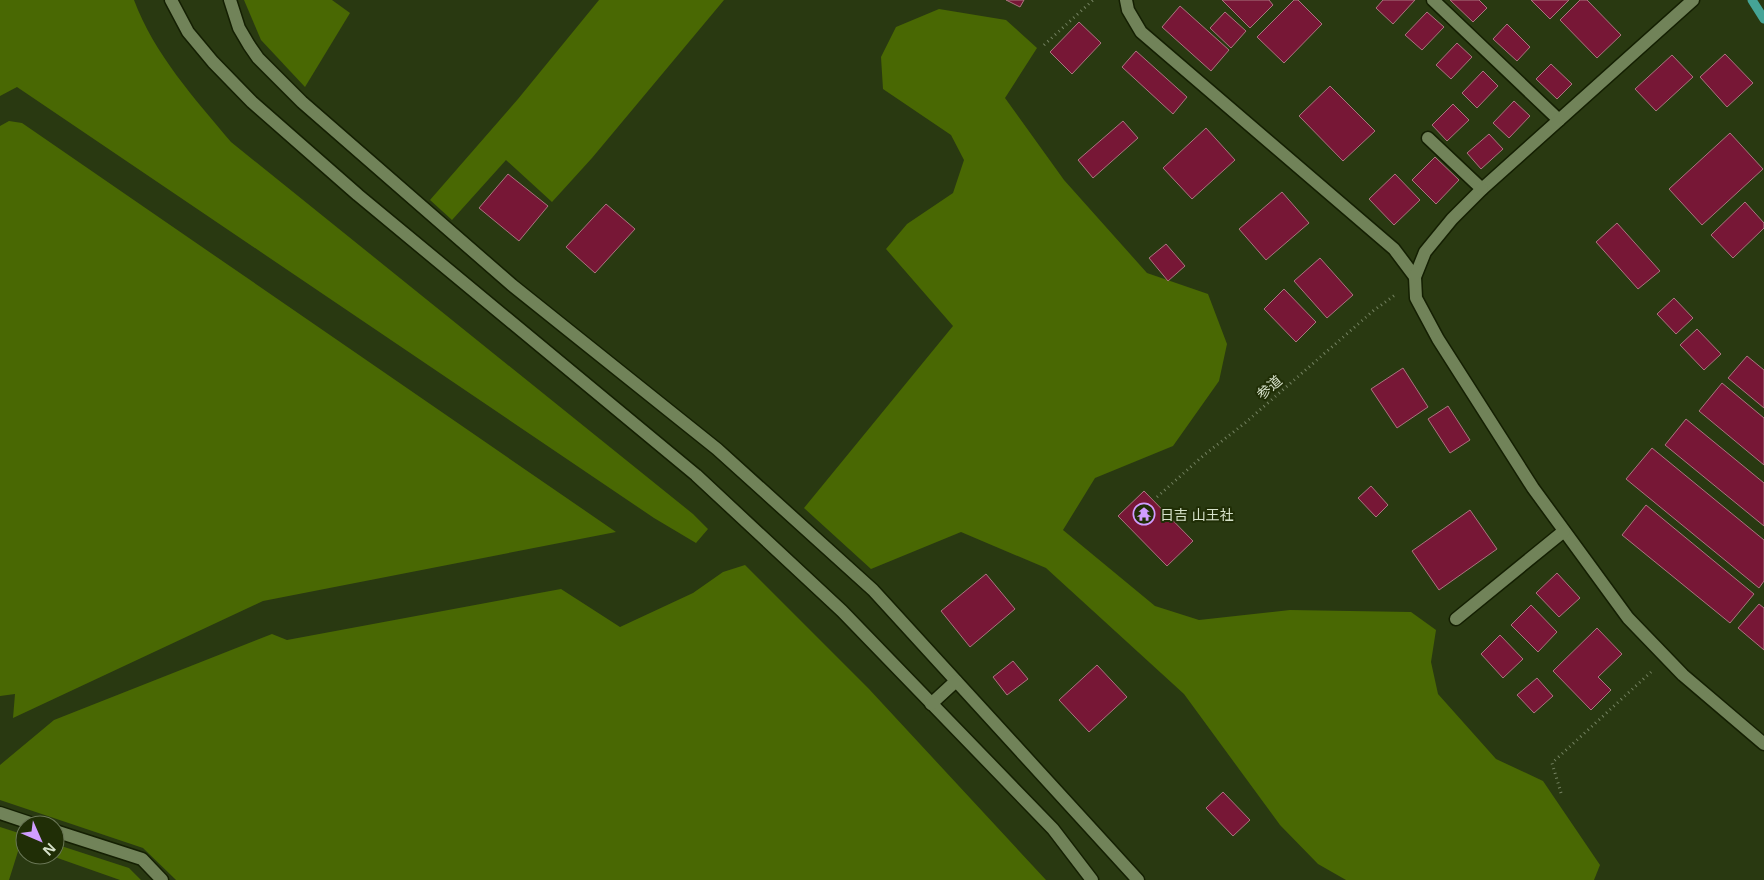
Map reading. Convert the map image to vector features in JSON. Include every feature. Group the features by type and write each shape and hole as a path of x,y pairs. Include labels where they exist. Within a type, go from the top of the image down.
{"street":[{"path":"171,0 188,32 213,62 252,102 358,195 696,475 842,611 1053,829 1092,880"},
{"path":"230,0 239,28 258,58 302,102 512,285 717,449 873,590 1138,880"},
{"path":"1126,0 1128,10 1141,32 1394,249 1415,277"},
{"path":"1433,0 1559,120"},
{"path":"1694,0 1559,120 1452,219 1425,252 1415,277 1416,298 1438,339 1533,488 1628,618 1683,676 1764,744"},
{"path":"1428,138 1482,190"},
{"path":"1456,619 1564,531"},
{"path":"931,704 956,681"},
{"path":"0,813 15,818"},
{"path":"65,834 142,859 162,880"}],"path":[{"path":"1044,45 1093,0"},
{"name":"参道","path":"1158,497 1204,455 1245,423 1396,294"},
{"path":"1562,793 1552,763 1666,658"}],"green space":[{"path":"0,0 134,0 142,20 176,75 231,142 693,514 708,529 696,543 654,518 17,87 0,96"},
{"path":"244,0 332,0 350,13 305,87 261,40"},
{"path":"599,0 724,0 592,158 552,202 506,160 452,220 430,200 518,99"},
{"path":"939,9 1006,20 1037,48 1005,98 1064,180 1147,273 1208,294 1227,344 1219,381 1173,446 1095,478 1063,530 1155,606 1199,620 1290,610 1411,612 1436,630 1431,662 1438,694 1496,759 1543,781 1600,865 1594,880 1346,880 1318,864 1280,825 1184,694 1046,568 961,532 871,569 804,508 953,326 886,249 907,224 953,193 964,160 951,135 883,89 881,57 896,27"},
{"path":"9,121 22,123 616,532 263,601 13,718 15,694 0,696 0,126"},
{"path":"745,565 869,689 1046,880 176,880 143,848 65,822 65,815 45,815 0,800 0,765 54,720 272,634 287,640 561,589 620,627 693,593 723,572"},
{"path":"0,827 15,832 15,861 9,880 0,880"},
{"path":"65,847 129,868 141,880 120,880 65,861"}],"building":[{"path":"1006,0 1024,0 1020,7"},
{"path":"1222,0 1269,0 1273,5 1250,28"},
{"path":"1294,0 1298,0 1322,24 1284,63 1257,37"},
{"path":"1383,0 1415,0 1393,24 1376,8"},
{"path":"1450,0 1479,0 1487,8 1473,22"},
{"path":"1531,0 1569,0 1550,19"},
{"path":"1580,0 1587,0 1621,35 1597,58 1560,20"},
{"path":"1180,6 1229,50 1211,71 1162,27"},
{"path":"1225,12 1246,31 1231,48 1210,28"},
{"path":"1427,12 1444,27 1422,50 1405,35"},
{"path":"1079,22 1101,43 1072,74 1050,52"},
{"path":"1507,24 1530,47 1517,61 1493,39"},
{"path":"1457,43 1472,57 1451,79 1436,65"},
{"path":"1136,51 1187,97 1173,114 1122,67"},
{"path":"1725,54 1753,83 1727,107 1700,77"},
{"path":"1672,55 1693,77 1656,111 1635,89"},
{"path":"1551,64 1572,84 1557,99 1536,79"},
{"path":"1483,71 1498,86 1477,108 1462,93"},
{"path":"1330,86 1375,131 1343,161 1299,116"},
{"path":"1514,101 1530,116 1509,138 1493,123"},
{"path":"1453,104 1469,120 1447,141 1432,125"},
{"path":"1123,121 1138,138 1093,178 1078,160"},
{"path":"1206,128 1235,160 1192,199 1163,168"},
{"path":"1730,133 1763,169 1702,225 1669,189"},
{"path":"1489,134 1503,149 1481,169 1467,153"},
{"path":"1435,157 1459,180 1436,204 1412,180"},
{"path":"508,174 548,206 519,241 479,208"},
{"path":"1395,174 1420,200 1394,225 1369,199"},
{"path":"1282,192 1309,223 1266,260 1239,229"},
{"path":"1745,202 1764,223 1764,228 1733,258 1711,235"},
{"path":"606,204 635,229 595,273 566,247"},
{"path":"1617,223 1660,271 1638,289 1596,242"},
{"path":"1166,244 1185,266 1168,281 1149,258"},
{"path":"1320,258 1353,295 1327,318 1294,281"},
{"path":"1284,289 1316,322 1296,342 1264,309"},
{"path":"1674,298 1693,318 1676,334 1657,314"},
{"path":"1697,329 1721,354 1704,370 1680,345"},
{"path":"1747,356 1764,370 1764,408 1728,378"},
{"path":"1403,368 1428,407 1397,428 1371,389"},
{"path":"1722,383 1764,418 1764,465 1699,411"},
{"path":"1448,406 1470,440 1450,453 1428,419"},
{"path":"1686,419 1764,483 1764,526 1665,445"},
{"path":"1652,448 1764,540 1764,581 1759,588 1626,479"},
{"path":"1371,486 1388,505 1376,517 1358,498"},
{"path":"1144,491 1193,541 1167,566 1118,516"},
{"path":"1646,505 1754,594 1730,623 1622,535"},
{"path":"1470,510 1497,549 1439,590 1412,551"},
{"path":"1557,573 1580,598 1559,617 1536,593"},
{"path":"986,574 1015,609 970,647 941,611"},
{"path":"1759,604 1764,608 1764,650 1738,628"},
{"path":"1531,605 1557,632 1538,652 1511,625"},
{"path":"1597,628 1622,654 1598,677 1611,690 1591,710 1553,671"},
{"path":"1500,635 1523,659 1503,678 1481,654"},
{"path":"1013,661 1028,679 1007,695 993,677"},
{"path":"1097,665 1127,697 1089,732 1059,700"},
{"path":"1537,678 1553,696 1534,713 1517,695"},
{"path":"1223,792 1250,820 1233,836 1206,808"}],"waterway":[{"path":"1752,0 1764,19"}],"place":[{"name":"日吉 山王社","path":"1144,514"}]}
